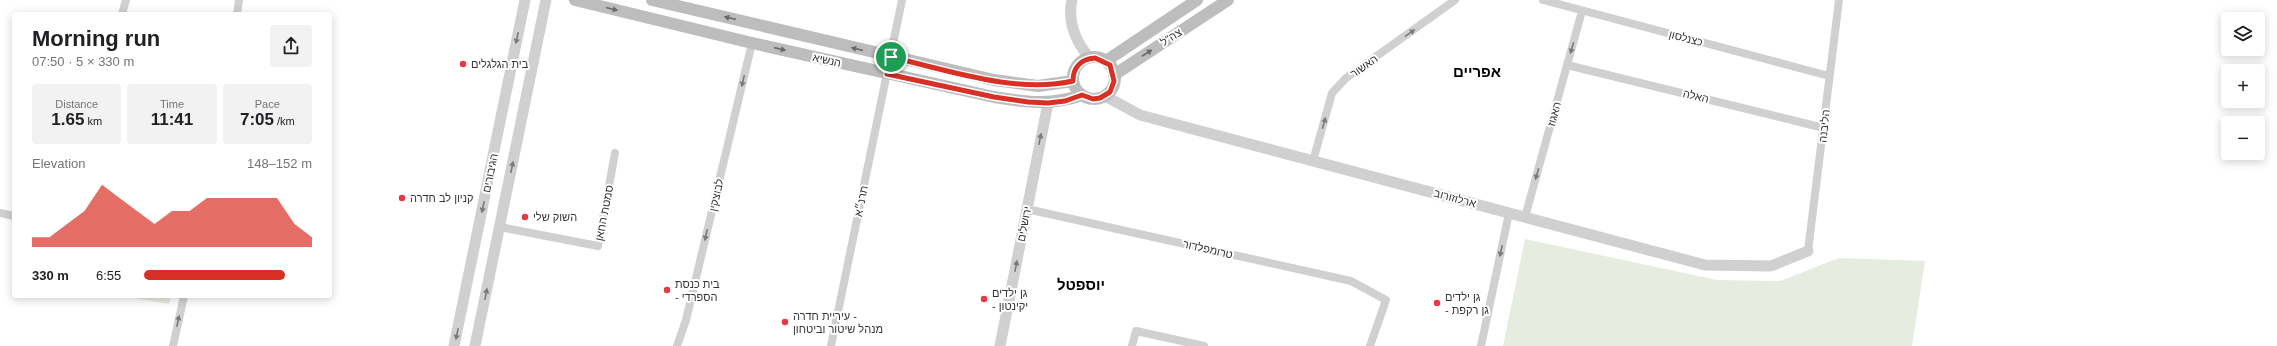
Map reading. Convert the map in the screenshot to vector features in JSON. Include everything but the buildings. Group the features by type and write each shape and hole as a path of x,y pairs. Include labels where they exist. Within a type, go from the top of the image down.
{"main road":[{"name":"הנשיא","path":"575,0 752,43 994,97 1028,102 1048,103 1065,101 1082,95"},
{"name":"הנשיא","path":"652,0 891,57 1009,82 1038,86 1073,81"},
{"name":"צה\"ל","path":"1106,62 1197,0"},
{"name":"צה\"ל","path":"1114,75 1228,0"},
{"path":"1090,58 1106,62 1114,75 1113,87 1105,96 1093,99 1082,95 1078,91 1073,81 1075,69 1079,64 1090,58"}],"street":[{"path":"123,12 126,0"},
{"path":"237,12 239,0"},
{"name":"הגיבורים","path":"454,346 525,0"},
{"name":"הגיבורים","path":"476,346 546,0"},
{"name":"תרנ״א","path":"831,346 902,0"},
{"path":"1072,0 1074,32 1080,48 1090,58"},
{"name":"האשור","path":"1313,161 1332,93 1346,78 1455,0"},
{"name":"כצנלסון","path":"1543,0 1829,76"},
{"name":"הליבנה","path":"1808,251 1839,0"},
{"name":"האגוז","path":"1525,217 1582,11"},
{"name":"לבוצקין","path":"677,346 686,320 752,43"},
{"name":"האלה","path":"1567,65 1824,128"},
{"name":"ארלוזורוב","path":"1105,96 1140,115 1705,265 1771,266 1808,251"},
{"name":"ירושלים","path":"1000,346 1048,103"},
{"name":"סמטת החאן","path":"500,227 598,246 614,153"},
{"name":"טרומפלדור","path":"1027,208 1351,281 1386,300 1370,346"},
{"path":"0,213 12,216"},
{"path":"1481,346 1508,213"},
{"path":"173,346 184,298"},
{"path":"1132,346 1136,330 1204,346"}],"shaded area":[{"path":"1525,239 1717,280 1780,281 1839,258 1925,261 1912,346 1503,346"},
{"path":"134,298 170,298 169,304"}],"place":[{"name":"בית הגלגלים","path":"463,64"},
{"name":"קניון לב חדרה","path":"402,198"},
{"name":"השוק שלי","path":"525,217"},
{"name":"בית כנסת - הספרדי","path":"667,290"},
{"name":"גן ילדים - יקינטון","path":"984,299"},
{"name":"גן ילדים - גן רקפת","path":"1437,303"},
{"name":"עיריית חדרה - מנהל שיטור וביטחון","path":"785,322"}],"district":[{"name":"אפריים","path":"1477,71"},
{"name":"יוספטל","path":"1081,284"}],"route":[{"path":"891,57 994,80 1038,86 1059,85 1073,81 1075,69 1079,64 1084,60 1095,58 1101,59 1110,65 1113,70 1114,81 1110,92 1100,98 1087,98 1082,95 1065,101 1048,103 1028,102 994,97 887,74 891,57"}]}
